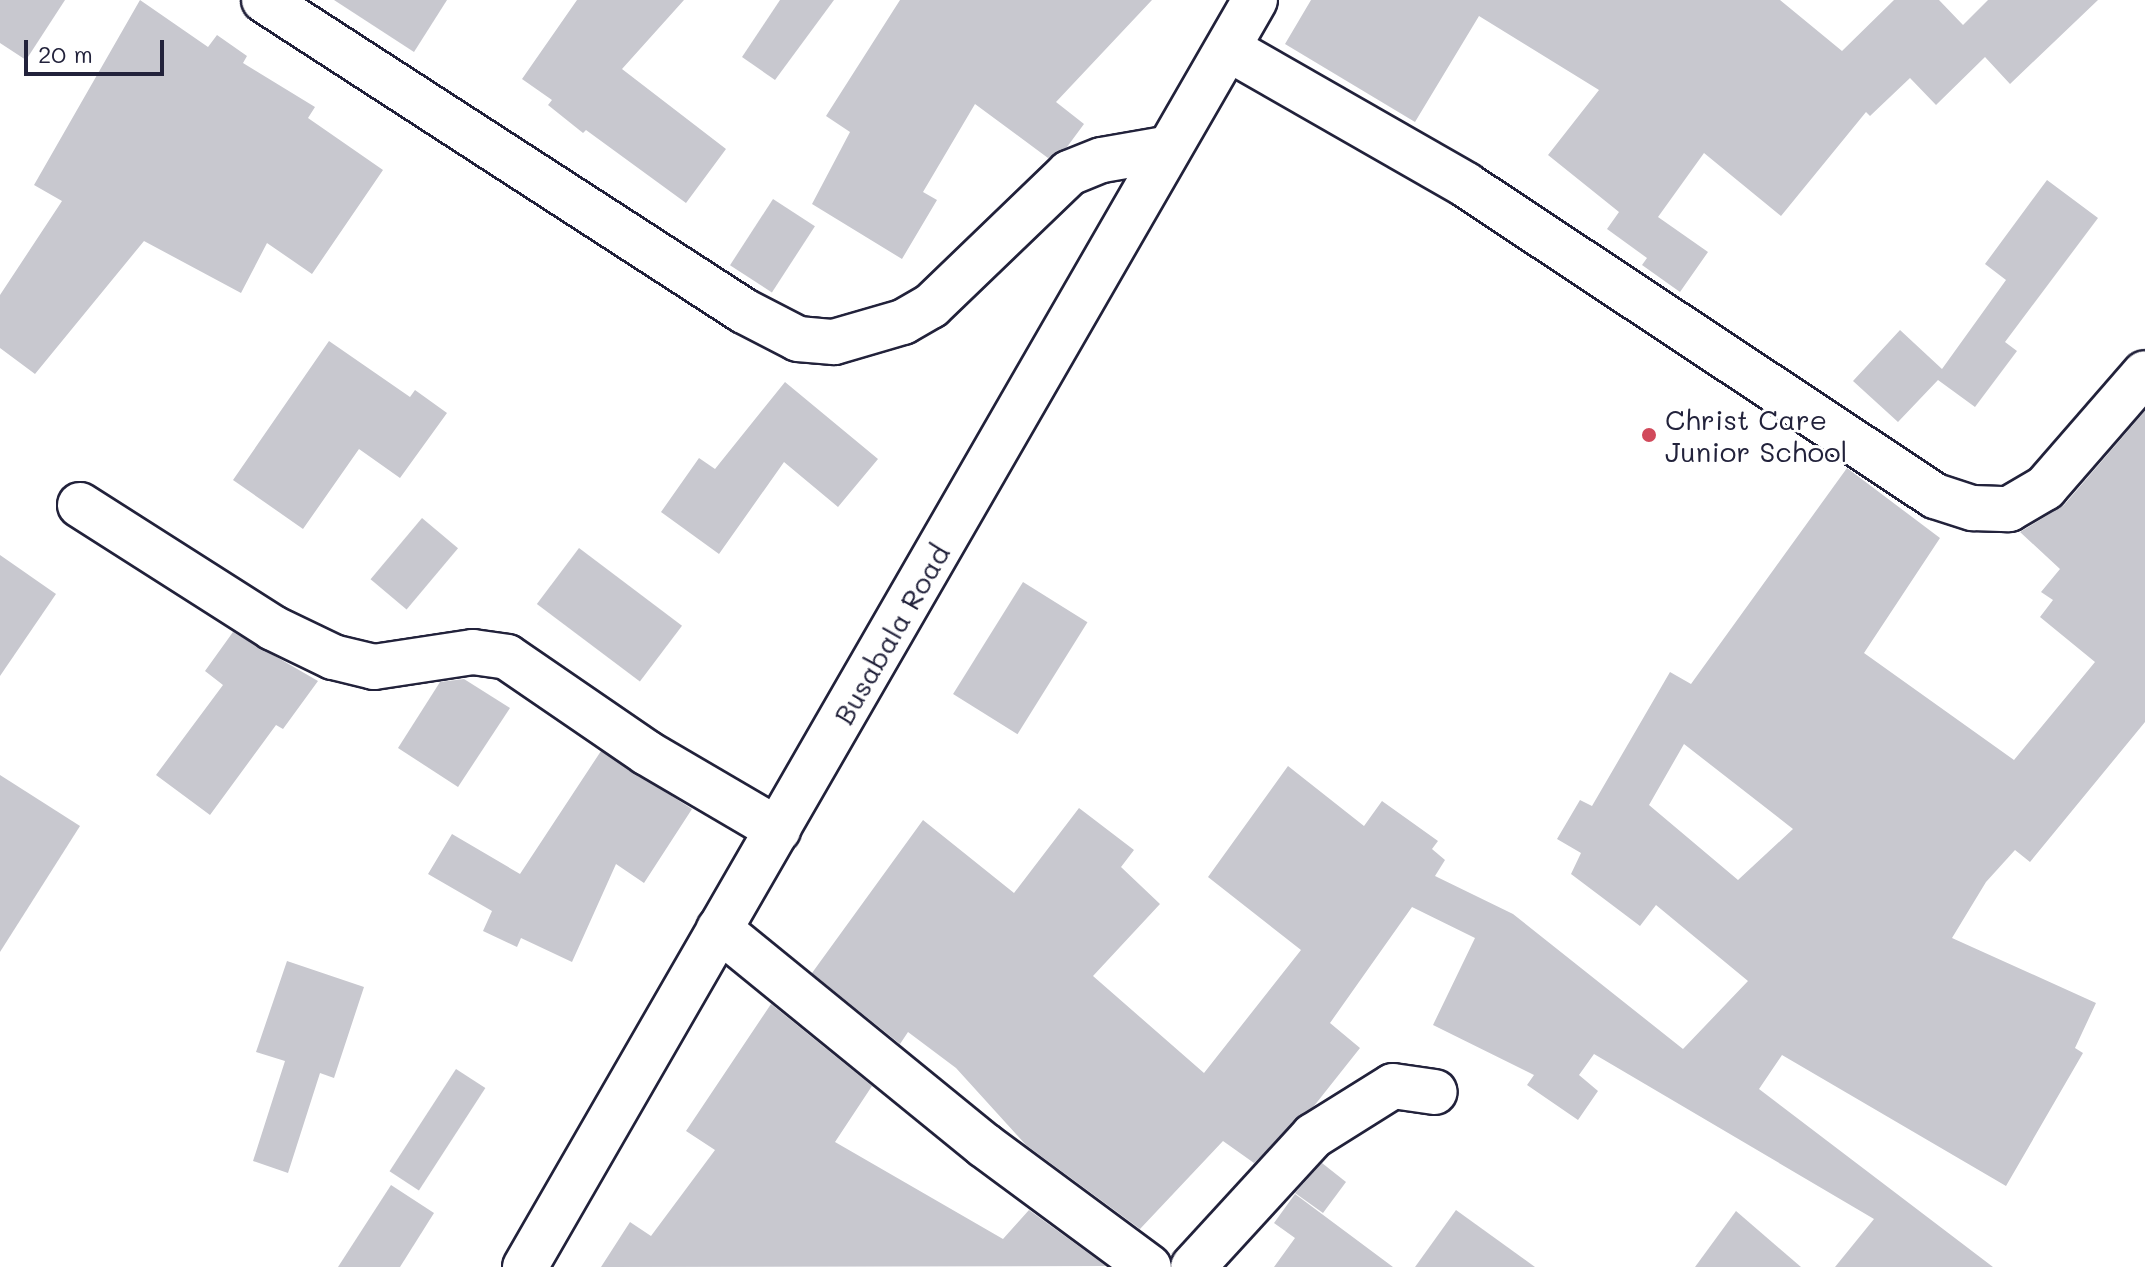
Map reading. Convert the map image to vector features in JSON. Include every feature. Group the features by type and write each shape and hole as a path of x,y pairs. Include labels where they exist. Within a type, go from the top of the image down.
{"street":[{"path":"264,0 744,311 798,339 834,342 903,322 931,306 1069,173 1102,160 1165,149"},
{"name":"Busabala Road","path":"525,1267 778,830 1165,149 1229,49 1255,0"},
{"path":"1229,49 1466,185 1935,496 1973,508 2009,509 2045,488 2145,373"},
{"path":"80,505 273,628 333,657 374,667 473,652 507,657 647,753 778,830"},
{"path":"719,929 984,1145 1149,1267"},
{"path":"1193,1267 1313,1136 1393,1086 1435,1092"}],"building":[{"path":"0,0 65,0 26,60 0,43"},
{"path":"140,0 208,47 217,35 247,56 243,63 315,107 308,118 383,170 312,274 267,243 241,293 144,241 35,374 0,348 0,295 62,201 34,185"},
{"path":"334,0 447,0 414,52"},
{"path":"577,0 684,0 622,69 726,149 686,203 586,130 583,133 548,105 552,100 522,79"},
{"path":"780,0 834,0 775,80 742,57"},
{"path":"900,0 1152,0 1056,102 1084,124 1067,147 1048,158 975,104 923,192 937,200 902,259 812,204 850,132 826,116"},
{"path":"1311,0 1780,0 1842,51 1894,0 1939,0 1963,25 1988,0 2098,0 2010,84 1985,57 1936,105 1910,78 1870,116 1866,112 1781,216 1704,153 1658,217 1708,252 1680,292 1642,265 1647,258 1607,229 1619,212 1548,155 1599,90 1479,16 1415,122 1285,44"},
{"path":"2047,180 2098,218 2005,342 2017,351 1975,407 1938,380 1898,422 1853,381 1900,330 1942,369 2006,280 1985,264"},
{"path":"773,199 815,226 772,292 730,265"},
{"path":"329,341 410,397 415,390 447,413 400,478 359,449 303,529 233,480"},
{"path":"785,382 878,459 838,507 784,462 719,554 661,512 699,458 715,469"},
{"path":"2145,411 2145,722 2030,862 2015,850 1986,882 1952,938 2096,1003 2075,1048 2083,1053 2006,1186 1782,1055 1759,1089 1993,1267 1835,1267 1874,1219 1594,1054 1579,1075 1598,1091 1578,1120 1527,1085 1534,1075 1433,1025 1475,938 1412,907 1330,1023 1360,1048 1314,1106 1254,1163 1223,1141 1140,1229 1026,1145 956,1068 908,1032 900,1044 812,973 923,820 1014,893 1079,808 1134,850 1121,867 1160,904 1093,976 1204,1073 1301,950 1208,877 1288,766 1364,826 1382,801 1438,841 1432,849 1445,860 1435,876 1513,914 1683,1049 1748,981 1656,905 1640,926 1571,874 1581,853 1557,839 1580,800 1592,806 1670,672 1691,684 1847,468 1940,538 1864,653 2014,760 2095,662 2040,617 2053,600 2041,592 2060,569 2020,532 2064,505","holes":["1684,744 1793,829 1738,880 1649,805"]},
{"path":"422,518 458,548 407,609 371,579"},
{"path":"579,548 682,626 640,682 537,604"},
{"path":"0,555 56,594 0,676"},
{"path":"1023,582 1087,622 1018,734 953,694"},
{"path":"233,632 318,681 283,729 276,725 210,815 156,775 223,685 205,671"},
{"path":"464,679 510,708 458,787 398,748 440,682"},
{"path":"601,751 692,809 644,883 616,864 572,962 521,938 517,947 483,931 492,911 428,874 452,834 520,874"},
{"path":"0,775 80,826 0,952"},
{"path":"287,961 364,987 334,1078 320,1073 288,1173 253,1161 285,1061 256,1052"},
{"path":"771,1004 872,1086 835,1142 1003,1239 1029,1210 1106,1266 601,1267 630,1222 651,1236 715,1150 686,1131"},
{"path":"456,1069 485,1088 419,1190 390,1171"},
{"path":"1322,1163 1346,1182 1323,1213 1295,1193"},
{"path":"391,1185 434,1213 400,1267 338,1267"},
{"path":"1295,1194 1393,1267 1274,1267 1295,1238 1274,1223"},
{"path":"1456,1210 1535,1267 1415,1267"},
{"path":"1736,1211 1801,1267 1695,1267"}],"place":[{"name":"Christ Care Junior School","path":"1649,435"}]}
